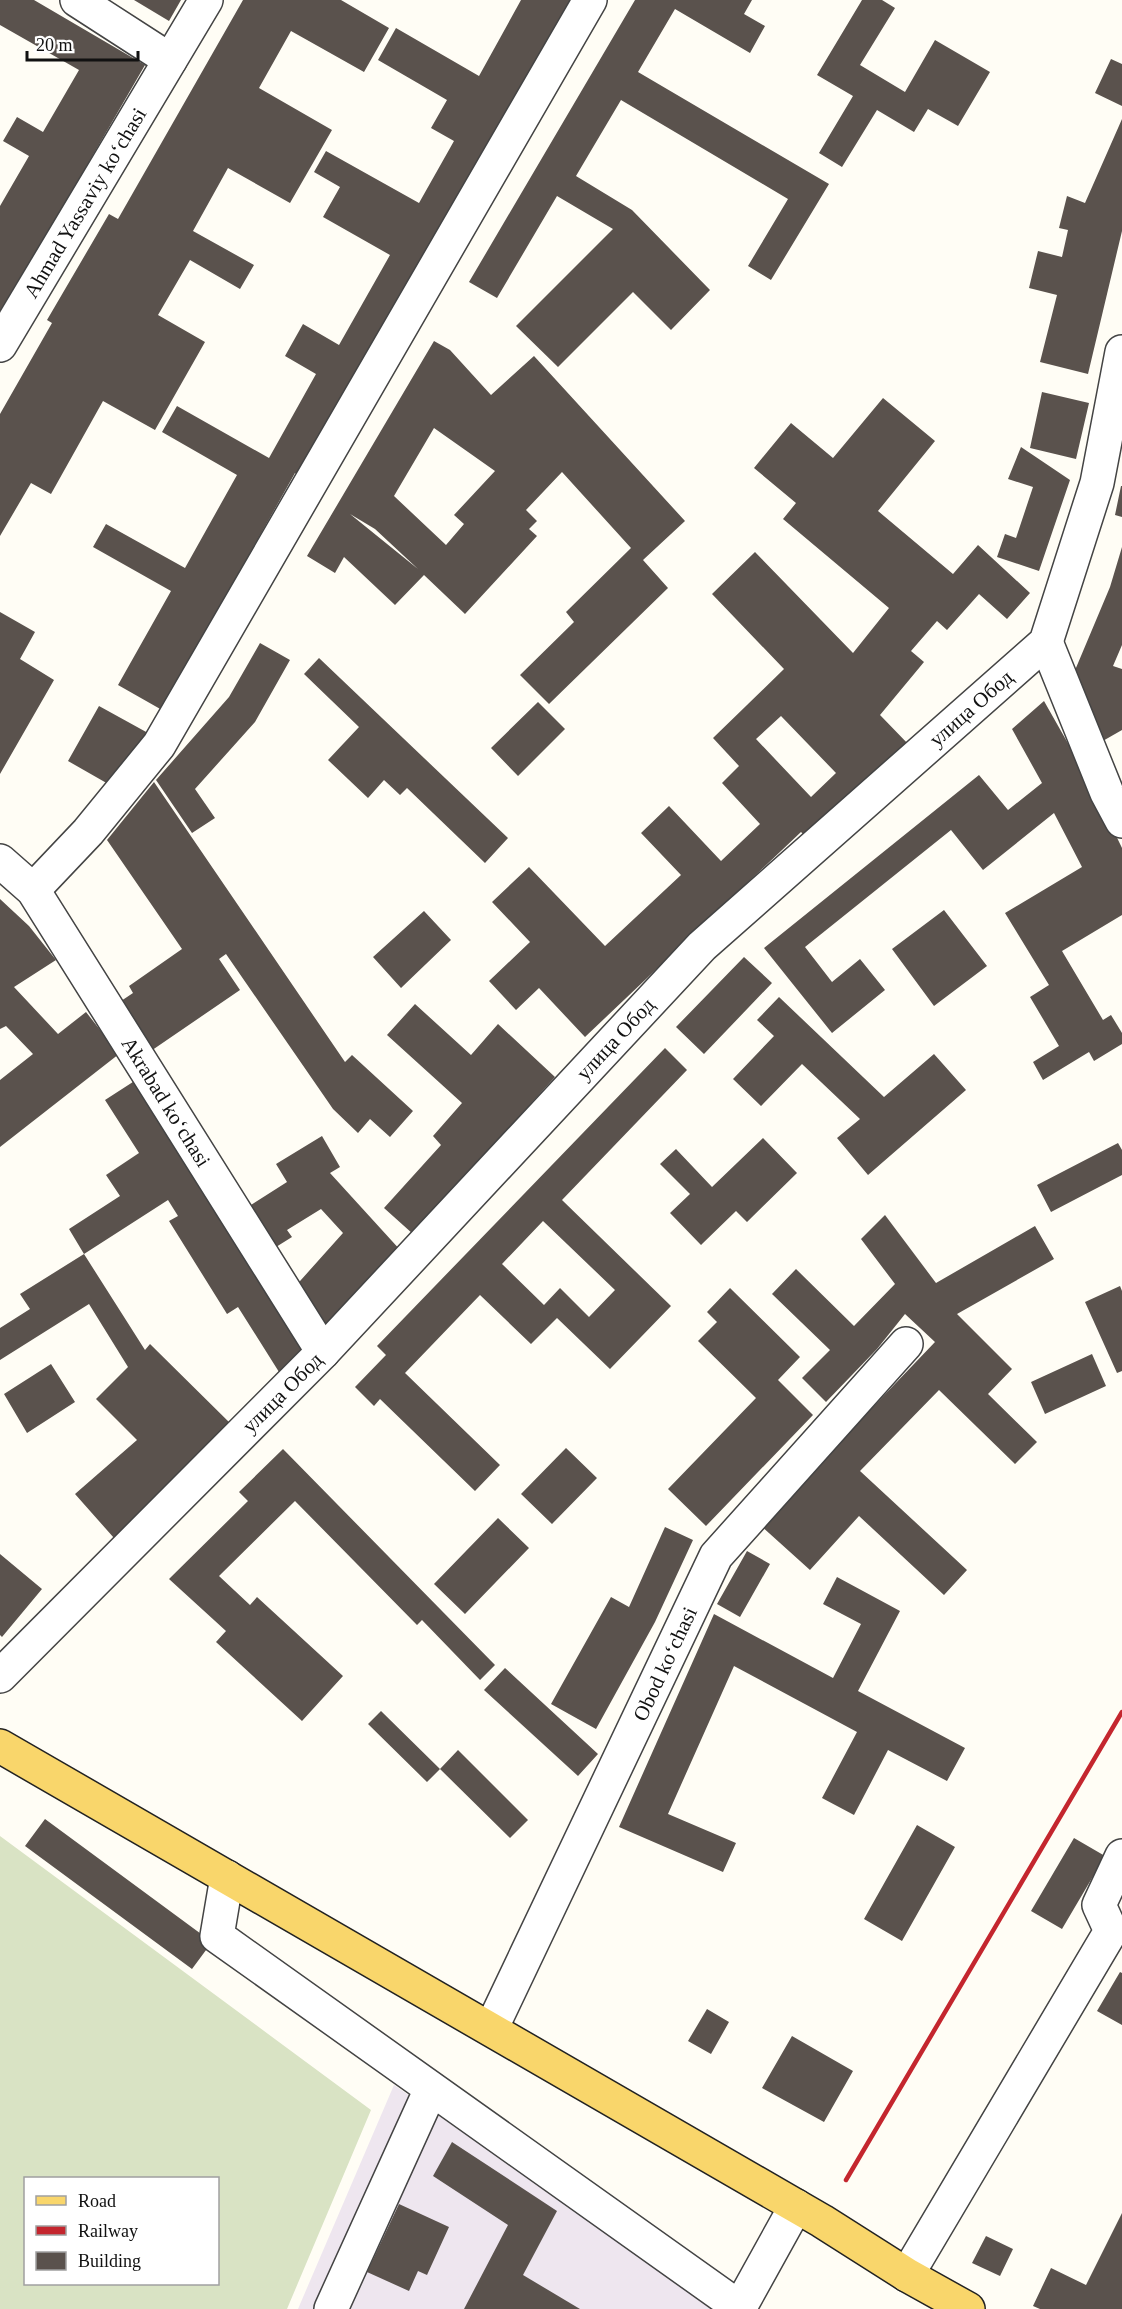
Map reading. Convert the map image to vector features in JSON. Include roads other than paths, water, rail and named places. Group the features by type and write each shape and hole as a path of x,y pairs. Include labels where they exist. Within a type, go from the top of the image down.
{"main road":[{"path":"0,1746 796,2206 907,2275 968,2309"}],"street":[{"path":"77,0 170,60"},
{"name":"Ahmad Yassaviy koʻchasi","path":"0,345 206,0"},
{"path":"33,890 88,831 159,745 590,0"},
{"path":"1122,352 1097,483 1046,642 1107,793 1122,821"},
{"name":"улица Обод","path":"0,1676 322,1352 702,946 1046,642"},
{"name":"Akrabad koʻchasi","path":"0,861 33,890 322,1352"},
{"name":"Obod koʻchasi","path":"492,2030 716,1556 906,1344"},
{"path":"907,2275 1117,1934 1099,1905 1122,1856"},
{"path":"227,1877 217,1936 740,2309 796,2206"},
{"path":"331,2309 431,2089"}],"railway":[{"path":"846,2180 1122,1712"}]}
